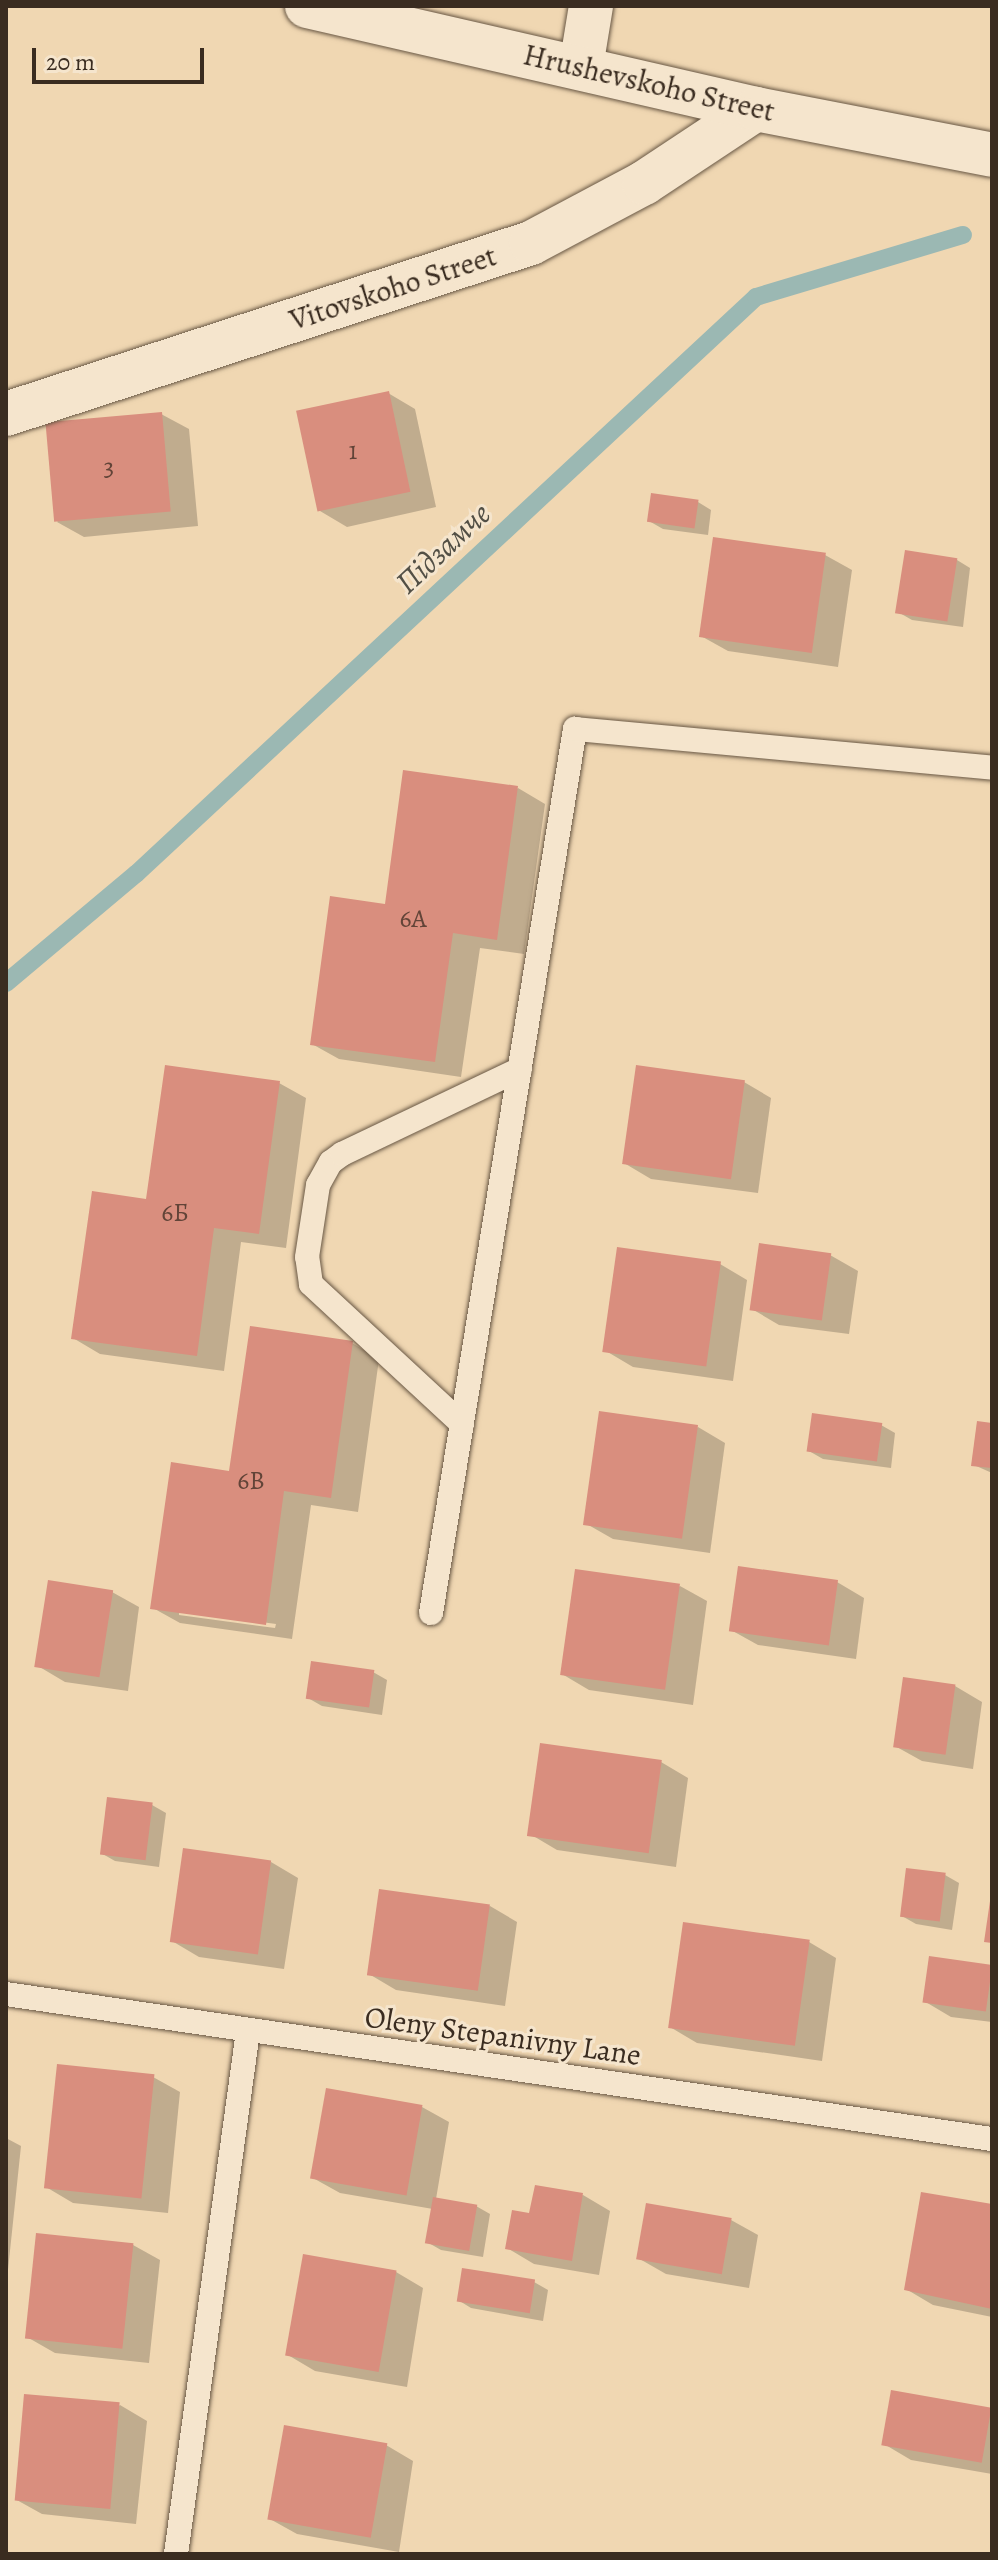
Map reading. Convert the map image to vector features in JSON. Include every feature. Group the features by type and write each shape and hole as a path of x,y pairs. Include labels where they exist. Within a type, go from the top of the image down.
{"street":[{"name":"Hrushevskoho Street","path":"307,6 756,109 992,155"},
{"path":"581,67 591,6"},
{"name":"Vitovskoho Street","path":"6,414 531,243 644,183 756,109"}],"lane":[{"path":"431,1613 575,729 992,768"},
{"path":"462,1424 311,1284 307,1257 318,1185 331,1162 342,1154 520,1069"},
{"name":"Oleny Stepanivny Lane","path":"6,1994 992,2139"},
{"path":"176,2554 248,2031"}],"building":[{"path":"389,391 410,492 317,512 296,411"},
{"path":"162,412 171,512 54,522 45,422"},
{"path":"651,493 699,500 694,528 647,522"},
{"path":"713,537 826,553 812,653 699,637"},
{"path":"905,550 957,558 947,622 895,613"},
{"path":"403,770 518,786 497,940 453,933 435,1062 310,1045 330,896 385,904"},
{"path":"165,1065 280,1081 259,1234 214,1228 197,1356 71,1339 92,1191 146,1199"},
{"path":"636,1065 745,1080 731,1179 622,1164"},
{"path":"759,1243 831,1253 822,1320 750,1310"},
{"path":"617,1247 721,1262 706,1367 602,1352"},
{"path":"250,1326 353,1341 331,1498 284,1491 266,1625 150,1609 171,1462 229,1471"},
{"path":"599,1411 698,1425 682,1539 583,1525"},
{"path":"812,1413 882,1423 877,1462 807,1452"},
{"path":"977,1421 992,1423 992,1468 971,1466"},
{"path":"738,1566 838,1580 829,1645 729,1631"},
{"path":"575,1569 680,1584 665,1690 560,1675"},
{"path":"48,1580 113,1590 99,1677 34,1667"},
{"path":"311,1661 374,1670 369,1708 306,1699"},
{"path":"903,1677 955,1684 946,1755 893,1747"},
{"path":"540,1743 662,1760 649,1853 527,1836"},
{"path":"107,1797 153,1803 146,1860 100,1855"},
{"path":"183,1848 271,1860 258,1954 170,1942"},
{"path":"906,1868 946,1873 940,1922 900,1917"},
{"path":"379,1889 490,1905 478,1991 367,1975"},
{"path":"992,1901 992,1943 984,1942"},
{"path":"683,1922 810,1940 795,2046 668,2028"},
{"path":"929,1956 992,1965 986,2011 922,2003"},
{"path":"57,2064 154,2074 141,2199 44,2188"},
{"path":"326,2088 423,2105 407,2196 310,2179"},
{"path":"535,2185 583,2193 572,2261 505,2249 512,2210 529,2213"},
{"path":"921,2192 992,2204 992,2309 904,2290"},
{"path":"433,2197 477,2205 469,2251 425,2243"},
{"path":"646,2203 732,2218 722,2274 636,2259"},
{"path":"36,2233 133,2243 122,2349 25,2338"},
{"path":"303,2254 397,2270 379,2372 285,2355"},
{"path":"462,2268 535,2280 530,2313 457,2302"},
{"path":"891,2390 991,2408 982,2463 881,2445"},
{"path":"24,2394 120,2402 110,2509 15,2501"},
{"path":"284,2425 387,2443 371,2538 267,2520"}],"waterway":[{"name":"Підзамче","path":"6,983 136,874 756,297 963,235"}]}
